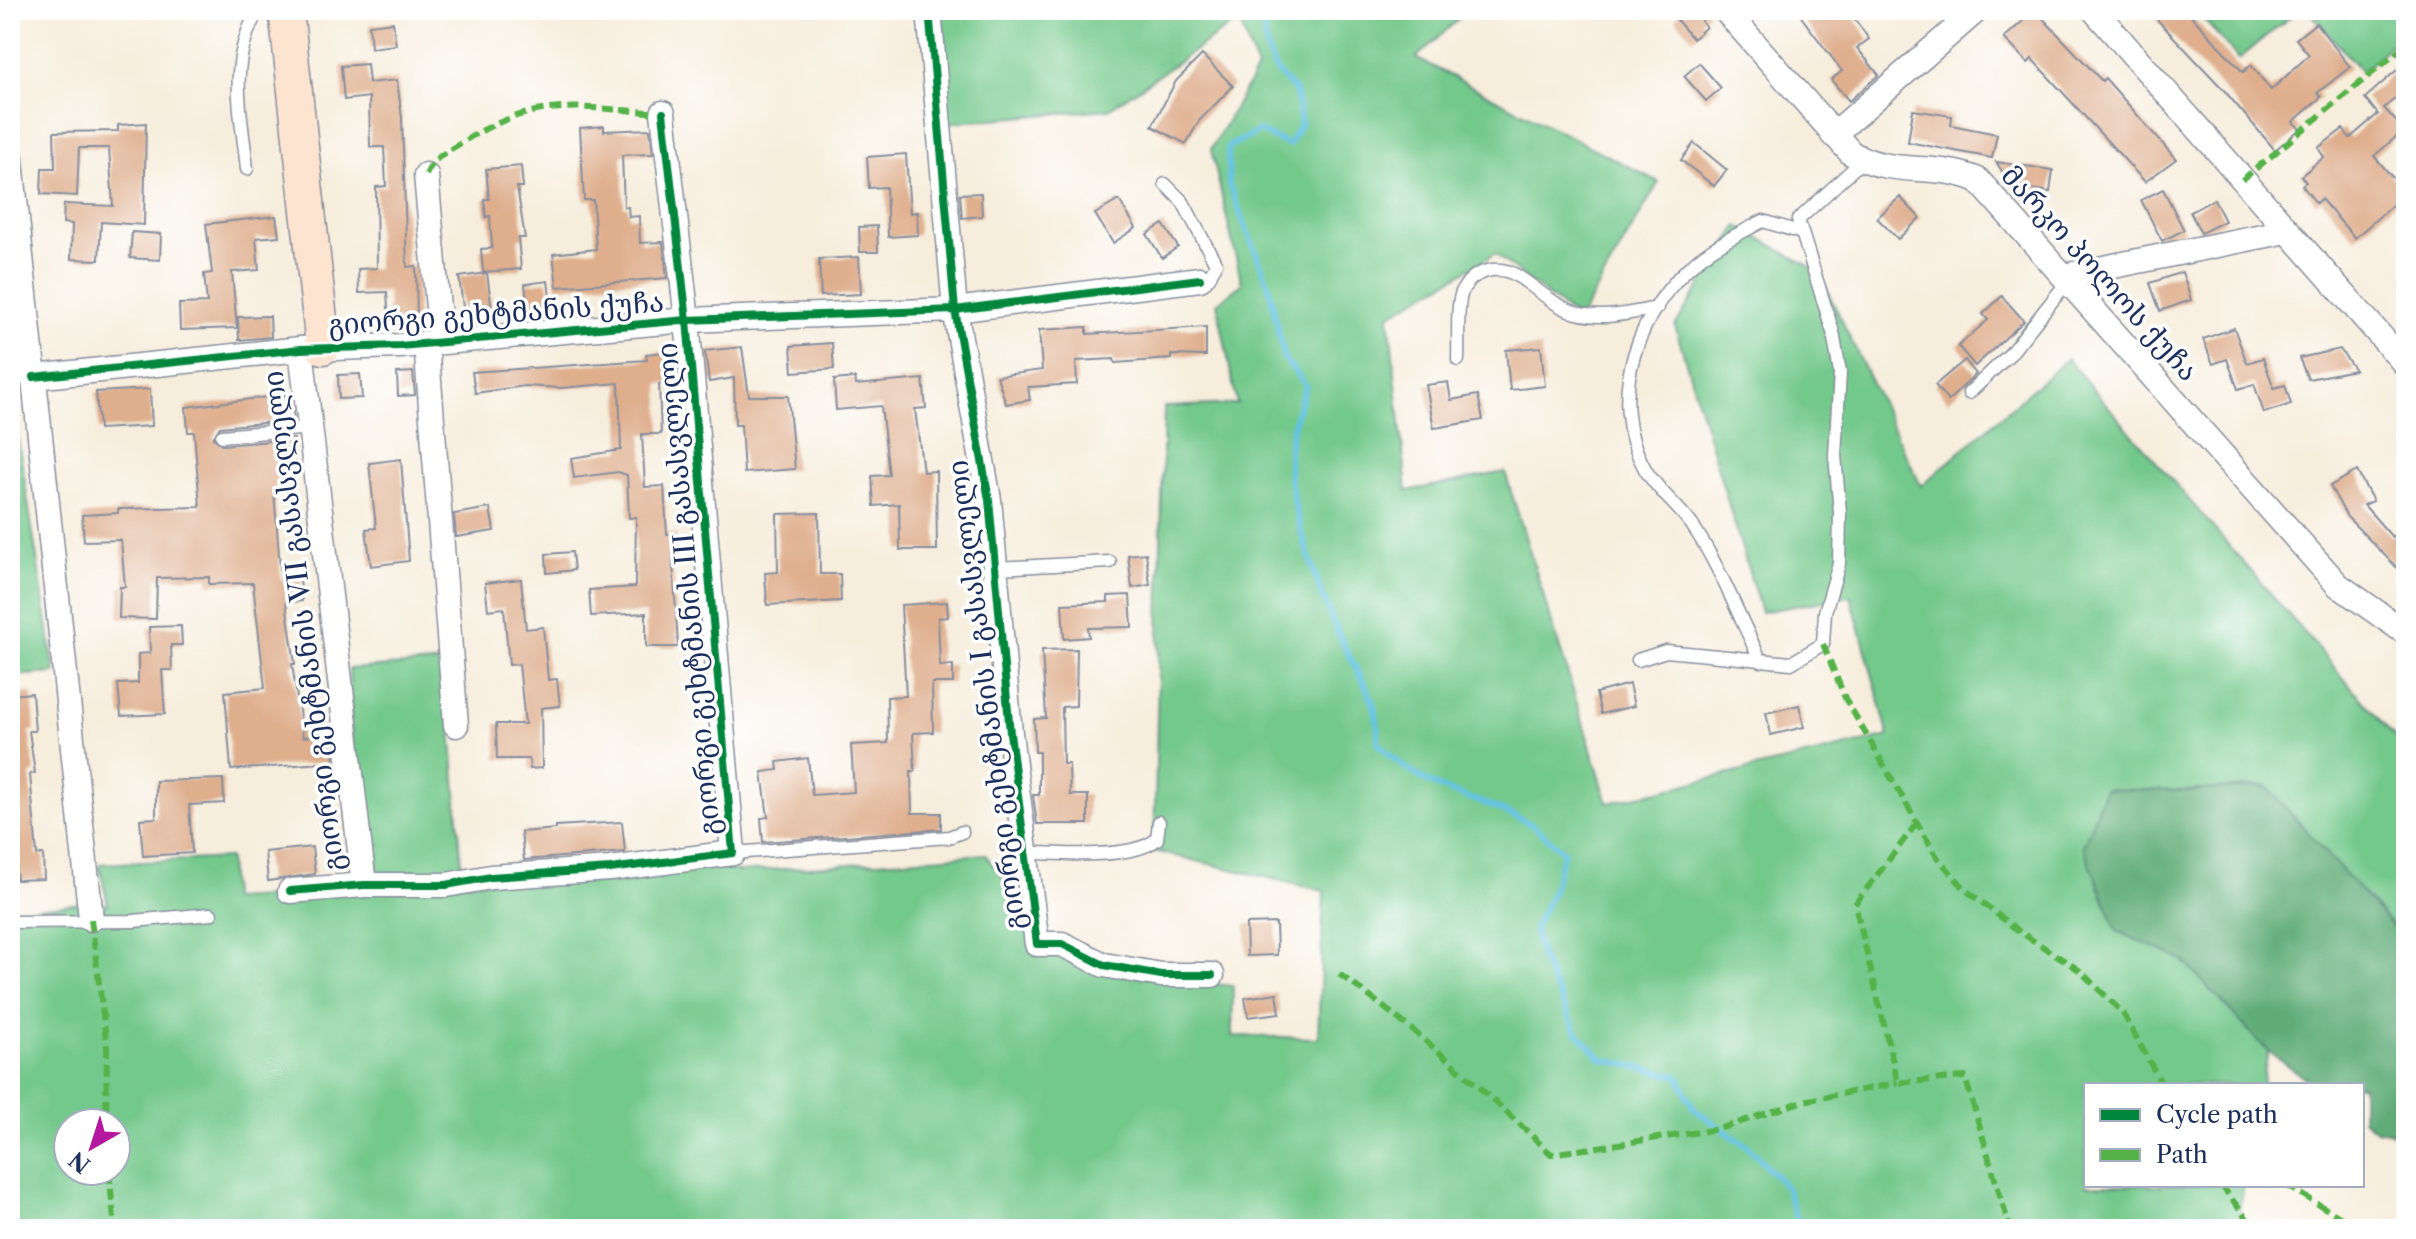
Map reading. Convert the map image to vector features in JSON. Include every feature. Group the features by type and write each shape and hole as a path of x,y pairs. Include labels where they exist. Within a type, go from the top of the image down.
{"street":[{"path":"286,10 312,348"},
{"name":"გიორგი გეხტმანის I გასასვლელი","path":"929,10 955,310 989,500 1024,852 1037,944 1062,944 1104,965 1161,975 1212,975"},
{"name":"მარკო პოლოს ქუჩა","path":"1725,10 1833,135 1863,160 1899,170 1929,167 1958,172 1978,180 2338,585 2406,633"},
{"path":"1833,135 1977,10"},
{"path":"2094,10 2406,365"},
{"name":"გიორგი გეხტმანის III გასასვლელი","path":"663,113 687,320 733,853"},
{"path":"10,152 22,378 91,919"},
{"path":"426,175 456,725"},
{"path":"2066,279 2287,231"},
{"name":"გიორგი გეხტმანის ქუჩა","path":"22,378 312,348 433,342 687,320 955,310 1200,279"},
{"name":"გიორგი გეხტმანის VII გასასვლელი","path":"312,348 311,428 364,885"},
{"path":"290,891 364,885 446,885 491,877 610,869 733,853"}],"lane":[{"path":"247,169 236,78 242,44 258,10"},
{"path":"1638,660 1666,651 1791,663 1823,644 1825,612 1839,564 1840,513 1835,455 1840,373 1830,320 1799,232 1798,220 1863,160"},
{"path":"1165,184 1183,202 1216,264 1209,278 1200,279"},
{"path":"1761,661 1693,526 1646,470 1636,448 1627,404 1630,365 1640,332 1699,258 1763,221 1799,232"},
{"path":"1458,360 1461,293 1475,277 1492,269 1503,269 1518,276 1554,303 1577,313 1602,316 1657,308"},
{"path":"1969,393 2019,344 2066,279"},
{"path":"222,436 311,428"},
{"path":"996,568 1110,562"},
{"path":"1024,852 1113,852 1146,846 1157,839 1159,822"},
{"path":"733,853 949,837 962,832"},
{"path":"10,922 133,921 211,914"}],"green space":[{"path":"935,10 1461,10 1464,14 1416,58 1659,182 1579,320 1495,254 1389,315 1407,491 1505,472 1608,803 1889,736 1851,596 1761,612 1675,326 1738,226 1818,271 1921,486 2067,359 2406,750 2406,941 2265,786 2186,791 2117,931 2183,960 2268,1051 2262,1083 2084,1083 2084,1187 2244,1187 2236,1229 10,1229 10,911 82,903 108,905 99,864 229,858 231,899 357,892 349,669 446,662 463,883 716,867 739,872 985,854 1065,960 1118,974 1233,986 1232,1036 1318,1038 1324,891 1154,851 1164,407 1237,404 1217,303 1242,284 1211,149 1257,69 1239,20 1109,109 946,123"},
{"path":"2195,10 2298,10 2239,59"},
{"path":"2308,10 2406,10 2406,31 2362,72"},
{"path":"12,401 55,673 10,676"},
{"path":"2266,786 2406,941 2406,1135 2376,1130 2364,1121 2364,1083 2312,1083 2268,1051 2183,960 2117,931 2083,846 2105,789 2186,791"}],"building":[{"path":"1684,10 1710,10 1701,21 1706,27 1693,39 1675,18"},
{"path":"1796,10 1848,10 1869,39 1857,48 1879,75 1849,101 1831,80 1842,71"},
{"path":"2035,10 2102,81 2105,78 2176,159 2145,182 2032,59 2028,63 2004,38"},
{"path":"2148,10 2186,10 2243,72 2251,65 2271,90 2309,55 2296,39 2316,23 2350,67 2317,93 2321,97 2293,122 2300,129 2275,150 2222,88"},
{"path":"393,22 396,45 371,48 369,25"},
{"path":"1202,55 1233,86 1199,121 1186,144 1152,126 1176,81"},
{"path":"2406,62 2406,89 2384,108 2404,130 2374,156 2406,193 2355,238 2321,199 2316,203 2302,185 2306,182 2301,176 2324,157 2318,148 2343,129 2350,138 2378,114 2365,98"},
{"path":"1699,63 1721,88 1706,101 1684,76"},
{"path":"367,64 369,83 397,80 402,118 407,267 416,266 417,323 389,324 387,292 359,293 358,269 377,268 376,187 386,186 384,147 370,147 369,97 344,100 341,66"},
{"path":"1913,110 1952,116 1951,125 1997,134 1992,158 1908,142"},
{"path":"146,123 144,225 101,222 99,260 71,259 72,224 63,223 64,204 113,206 109,148 79,148 77,196 41,194 42,168 55,168 54,132 118,131 118,125"},
{"path":"604,126 604,131 650,129 653,154 622,155 624,207 628,207 629,217 639,216 640,243 663,242 667,278 557,287 553,254 596,249 593,200 584,200 580,128"},
{"path":"1694,143 1727,170 1714,186 1681,160"},
{"path":"906,154 910,213 917,212 918,235 888,237 886,187 869,188 867,157"},
{"path":"1996,162 2053,170 2050,192 2012,186"},
{"path":"521,166 523,187 517,187 525,238 518,238 521,269 483,272 481,249 492,248 490,216 486,217 484,199 489,199 486,169"},
{"path":"2163,189 2184,230 2162,241 2141,200"},
{"path":"981,193 982,216 962,218 960,194"},
{"path":"1900,197 1920,218 1898,239 1877,218"},
{"path":"2214,199 2225,221 2201,233 2190,212"},
{"path":"1119,200 1136,228 1113,243 1095,214"},
{"path":"276,216 279,236 256,238 259,270 232,272 237,328 180,330 179,304 207,303 204,274 212,273 206,224"},
{"path":"1163,224 1178,247 1162,258 1147,234"},
{"path":"877,226 878,252 860,252 859,227"},
{"path":"132,232 161,234 160,260 130,258"},
{"path":"859,257 861,294 821,296 819,259"},
{"path":"2182,272 2191,300 2160,311 2150,283"},
{"path":"487,273 492,310 464,314 459,277"},
{"path":"548,281 552,313 529,316 525,284"},
{"path":"2002,296 2024,321 1975,366 1958,346 1988,320 1983,314"},
{"path":"270,316 271,337 239,340 238,317"},
{"path":"1087,327 1087,334 1206,327 1206,356 1171,355 1171,359 1115,363 1114,359 1076,361 1077,384 1028,387 1030,400 1006,404 997,376 1042,370 1039,330"},
{"path":"2234,328 2247,363 2263,358 2274,388 2285,385 2291,404 2264,413 2254,384 2238,389 2227,359 2213,364 2203,339"},
{"path":"832,343 834,369 793,372 791,346"},
{"path":"742,347 749,396 788,396 795,469 744,473 741,425 735,425 734,378 709,382 705,351"},
{"path":"1541,347 1545,386 1510,390 1506,350"},
{"path":"2340,349 2355,370 2308,379 2299,358"},
{"path":"673,351 677,382 659,384 661,434 642,434 645,487 664,486 667,534 676,534 673,562 678,647 646,647 646,613 591,616 589,590 635,587 636,517 629,518 627,475 618,472 574,478 571,458 621,450 619,383 560,388 525,386 475,393 472,372 647,360 646,354"},
{"path":"1965,360 1976,374 1948,401 1935,385"},
{"path":"413,372 415,395 398,396 397,373"},
{"path":"360,374 362,398 339,399 338,375"},
{"path":"855,378 856,385 923,379 926,408 915,409 923,472 936,471 937,550 900,550 899,504 874,506 872,476 889,475 881,406 836,410 834,380"},
{"path":"1448,382 1451,400 1478,395 1483,420 1434,428 1426,385"},
{"path":"150,389 152,426 99,429 96,392"},
{"path":"291,394 294,420 220,427 213,438 223,445 294,439 294,489 274,491 281,580 300,579 302,601 286,602 303,737 331,734 334,762 231,770 225,692 265,688 253,583 209,584 209,577 157,578 156,619 119,618 120,587 125,587 121,540 84,541 82,515 118,513 118,509 200,507 194,432 188,432 186,407"},
{"path":"401,459 409,561 371,566 366,529 376,528 369,463"},
{"path":"2357,471 2373,501 2364,505 2392,537 2395,534 2406,545 2406,577 2347,517 2330,486"},
{"path":"490,508 494,531 456,537 454,514"},
{"path":"819,513 820,574 840,574 841,601 767,605 765,573 778,572 777,514"},
{"path":"572,552 574,570 547,573 546,554"},
{"path":"1146,553 1150,585 1132,588 1128,555"},
{"path":"521,579 526,629 543,627 548,680 557,679 560,706 541,708 542,768 530,769 529,759 497,759 496,724 525,724 519,664 509,665 504,608 488,610 485,583"},
{"path":"1130,595 1132,627 1088,628 1089,637 1064,639 1062,604 1108,602 1108,596"},
{"path":"947,602 948,617 938,618 940,666 953,665 953,683 932,683 933,732 913,733 915,771 911,771 912,813 941,813 941,829 763,842 761,818 768,817 762,772 778,770 777,762 808,758 812,795 854,792 851,745 888,743 887,697 906,696 901,605"},
{"path":"181,626 182,645 171,645 172,670 162,670 165,714 121,716 118,684 138,683 138,654 150,653 149,627"},
{"path":"1077,649 1076,706 1062,707 1063,764 1069,764 1070,795 1088,795 1088,824 1037,824 1033,795 1039,795 1039,752 1035,752 1034,719 1046,718 1042,650"},
{"path":"1629,684 1634,706 1601,714 1596,693"},
{"path":"32,693 35,731 29,731 35,773 30,774 37,855 43,854 44,879 17,880 10,815 10,695"},
{"path":"1799,705 1804,727 1771,735 1766,713"},
{"path":"223,779 224,803 189,805 192,853 143,856 140,819 156,818 156,781"},
{"path":"622,822 625,852 524,860 521,832 556,829 556,826"},
{"path":"312,847 315,874 268,881 265,852"},
{"path":"1276,923 1277,955 1247,956 1246,924"},
{"path":"1277,993 1280,1013 1248,1017 1245,998"}],"waterway":[{"path":"1263,10 1269,55 1278,73 1295,90 1301,123 1289,145 1259,131 1228,147 1229,185 1268,283 1284,358 1306,386 1294,421 1289,449 1294,503 1328,609 1374,706 1378,743 1413,773 1448,791 1525,821 1564,852 1552,893 1534,928 1541,958 1576,1031 1602,1059 1678,1076 1694,1109 1751,1149 1786,1187 1800,1229"}],"marked path":[{"path":"2242,180 2406,45"},
{"path":"426,175 445,153 513,117 559,108 663,113"},
{"path":"1823,644 1845,698 1937,857 1966,890 2020,932 2079,970 2123,1013 2161,1083"},
{"path":"1917,823 1855,904 1898,1083 1965,1077 2010,1229"},
{"path":"91,919 107,1047 106,1107"},
{"path":"1339,974 1448,1060 1551,1154 1719,1129 1804,1101 1898,1083"},
{"path":"111,1187 115,1229"},
{"path":"2223,1187 2255,1229"},
{"path":"2289,1187 2355,1226"}],"cycle path":[{"path":"929,10 955,310 989,500 1010,733 1037,944 1062,944 1104,965 1161,975 1212,975"},
{"path":"290,891 364,885 446,885 491,877 610,869 733,853 687,320 663,113"},
{"path":"34,377 301,349 400,346 687,320 955,310 1200,279"}]}
